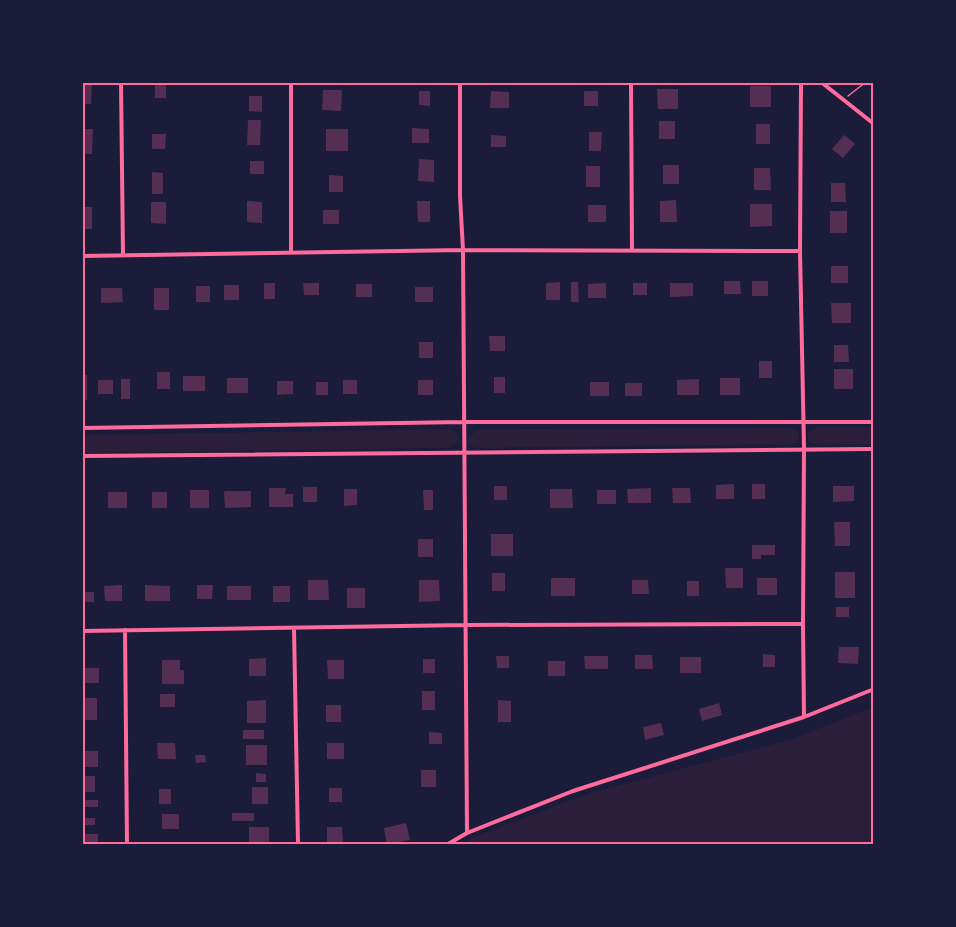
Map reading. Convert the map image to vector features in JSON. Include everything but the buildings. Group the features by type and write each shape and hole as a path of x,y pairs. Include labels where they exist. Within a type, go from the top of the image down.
{"street":[{"path":"121,82 123,255"},
{"path":"291,82 291,252"},
{"path":"460,82 467,833"},
{"path":"631,82 632,250"},
{"path":"801,82 804,717"},
{"path":"821,82 873,124"},
{"path":"82,256 463,250 800,251"},
{"path":"82,428 463,422 873,422"},
{"path":"82,456 873,449"},
{"path":"82,631 803,624"},
{"path":"294,628 298,844"},
{"path":"125,630 127,844"},
{"path":"448,844 467,833 573,791 804,717 873,689"}],"path":[{"path":"841,99 852,94 866,82"}],"shaded area":[{"path":"818,427 873,427 873,445 812,444 807,437 810,431"},
{"path":"789,428 798,430 799,439 794,444 478,448 469,446 467,441 475,431 485,429"},
{"path":"449,429 456,432 458,437 457,443 449,448 83,453 83,435"},
{"path":"873,707 873,844 461,844 471,838 590,793 790,740"}]}
